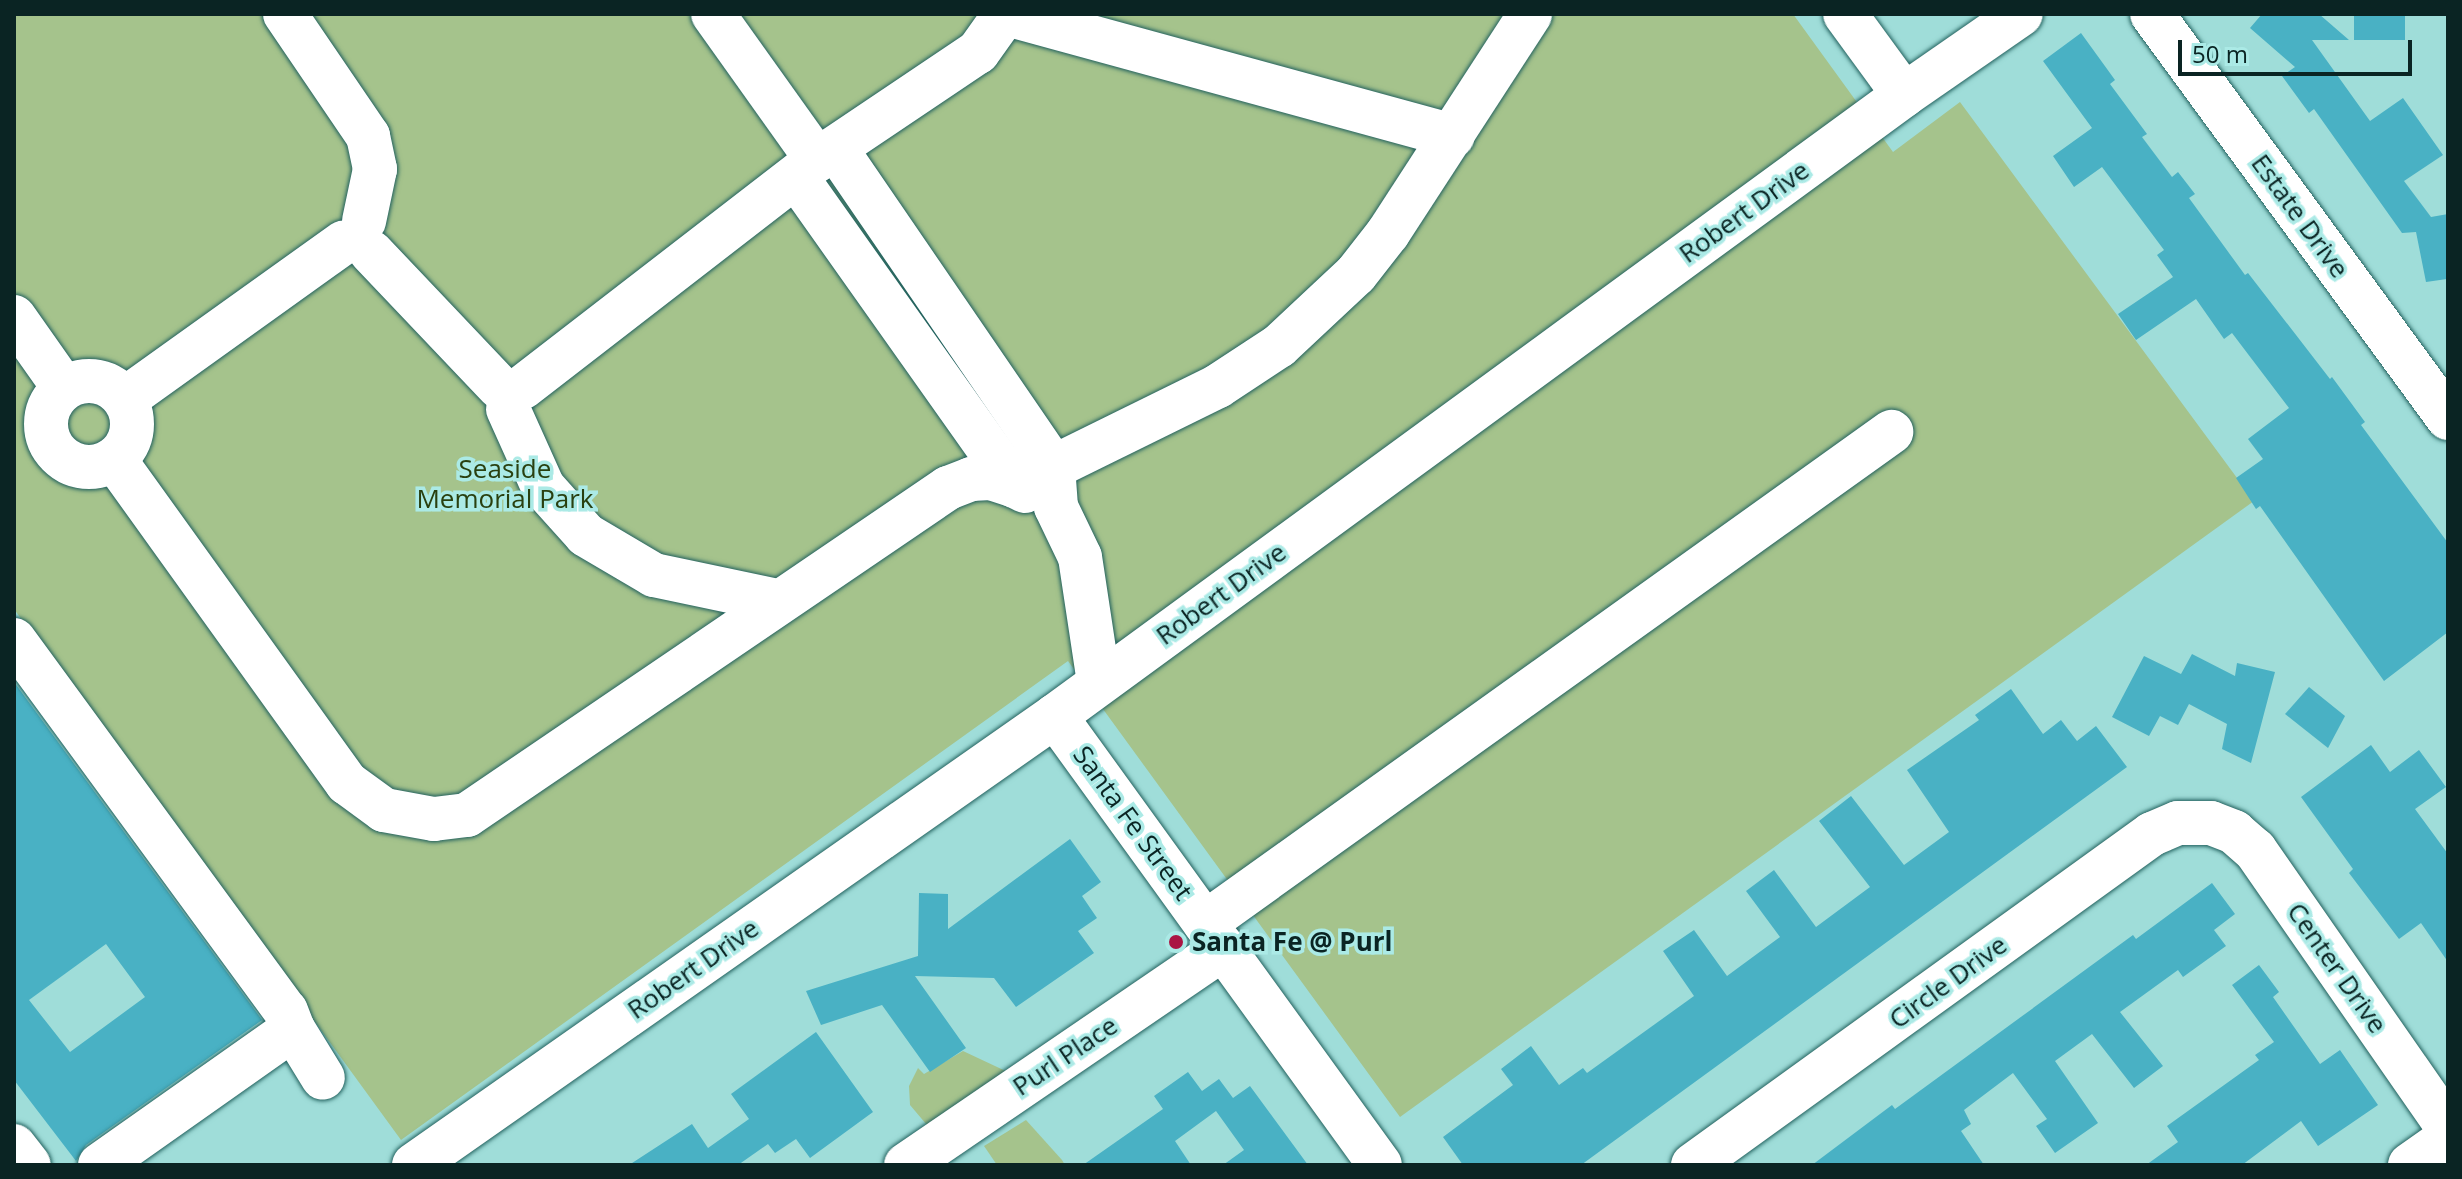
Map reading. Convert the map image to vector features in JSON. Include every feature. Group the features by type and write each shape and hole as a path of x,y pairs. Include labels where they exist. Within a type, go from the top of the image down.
{"street":[{"path":"125,399 360,238 375,169 368,136 285,14"},
{"path":"713,14 817,162 1055,486 1080,557 1099,683"},
{"path":"510,394 817,162 978,52 1006,14 1453,136"},
{"path":"114,459 347,783 384,810 434,819 467,815 777,601 948,488 971,479 991,478 1015,486 1055,486 1103,446 1218,386 1279,346 1356,274 1453,136 1530,14"},
{"path":"1845,14 1904,95"},
{"name":"Robert Drive","path":"414,1165 463,1151 1904,95 2021,14"},
{"name":"Estate Drive","path":"2152,14 2440,390"},
{"path":"817,162 1015,486"},
{"path":"360,238 510,394 543,487 586,535 654,575 777,601"},
{"path":"14,317 64,388"},
{"path":"80,381 97,381 113,387 125,399 131,414 132,431 125,447 114,459 98,466 81,466 66,460 53,448 46,432 46,416 52,400 64,388 80,381"},
{"name":"Purl Place","path":"906,1165 1891,432"},
{"path":"14,640 286,1011 293,1029 323,1078"},
{"name":"Santa Fe Street","path":"1055,716 1380,1165"},
{"name":"Circle Drive","path":"1693,1165 2152,834 2178,823 2211,823"},
{"name":"Center Drive","path":"2211,823 2234,832 2255,850 2448,1128"},
{"path":"100,1165 293,1029"},
{"path":"2410,1165 2448,1138"},
{"path":"14,1146 29,1165"}],"green space":[{"name":"Seaside Memorial Park","path":"14,14 1793,14 1893,152 1960,102 2254,501 1400,1117 1068,661 401,1140 14,609"},
{"path":"963,1051 1012,1074 932,1131 910,1105 909,1086 918,1068 924,1074"},
{"path":"1026,1120 1065,1165 997,1165 984,1146"}],"building":[{"path":"2262,14 2319,14 2349,40 2312,40 2370,121 2403,98 2443,155 2404,181 2431,217 2448,214 2447,279 2426,282 2416,232 2402,233 2314,109 2309,113 2282,76 2295,67 2250,28"},
{"path":"2354,14 2405,14 2405,40 2354,40"},
{"path":"2081,33 2115,80 2110,84 2147,134 2142,137 2172,177 2178,172 2195,194 2189,198 2245,275 2248,273 2330,379 2332,377 2365,422 2361,425 2448,543 2448,632 2384,681 2260,506 2256,509 2236,478 2263,459 2248,439 2289,408 2232,333 2224,339 2196,299 2136,340 2118,314 2173,277 2157,255 2164,250 2102,167 2074,187 2053,156 2092,128 2043,61"},
{"path":"2192,654 2235,676 2237,663 2275,672 2251,763 2222,749 2227,724 2189,704 2178,725 2160,716 2149,736 2112,717 2144,656 2181,674"},
{"path":"14,682 262,1020 86,1145 76,1161 14,1080","holes":["106,944 145,997 70,1052 29,1000"]},
{"path":"2309,687 2345,716 2328,748 2285,714"},
{"path":"2011,689 2043,734 2061,720 2077,741 2096,726 2127,767 1581,1165 1463,1165 1443,1137 1513,1085 1501,1069 1531,1046 1559,1085 1583,1068 1587,1073 1694,996 1663,951 1694,930 1727,976 1780,937 1746,891 1774,870 1816,927 1870,887 1819,821 1851,796 1904,865 1949,832 1907,770 1979,720 1975,715"},
{"path":"2371,745 2390,772 2419,750 2446,787 2415,809 2448,854 2448,962 2421,923 2399,939 2349,873 2353,869 2301,797"},
{"path":"1070,839 1101,882 1082,896 1097,918 1078,931 1094,953 1016,1007 994,978 915,976 966,1048 930,1072 882,1005 821,1025 806,991 918,956 919,893 948,894 948,929"},
{"path":"2212,883 2235,914 2214,930 2226,946 2183,977 2178,970 2120,1012 2163,1066 2134,1088 2092,1034 2055,1061 2098,1123 2055,1153 2036,1126 2047,1119 2013,1073 1964,1110 1971,1124 1961,1131 1984,1165 1812,1165 1892,1105 1895,1109 2133,935 2136,939"},
{"path":"2259,965 2279,992 2273,997 2320,1064 2340,1050 2378,1105 2318,1146 2301,1121 2242,1165 2146,1165 2178,1142 2167,1126 2259,1060 2255,1055 2274,1042 2232,985"},
{"path":"816,1032 873,1112 810,1158 796,1139 775,1153 768,1144 738,1165 629,1165 692,1124 708,1148 749,1119 731,1094"},
{"path":"1188,1072 1202,1091 1219,1079 1233,1098 1250,1086 1308,1165 1223,1165 1244,1150 1216,1111 1175,1141 1191,1165 1083,1165 1163,1109 1154,1096"}],"place":[{"name":"Santa Fe @ Purl","path":"1176,942"}]}
